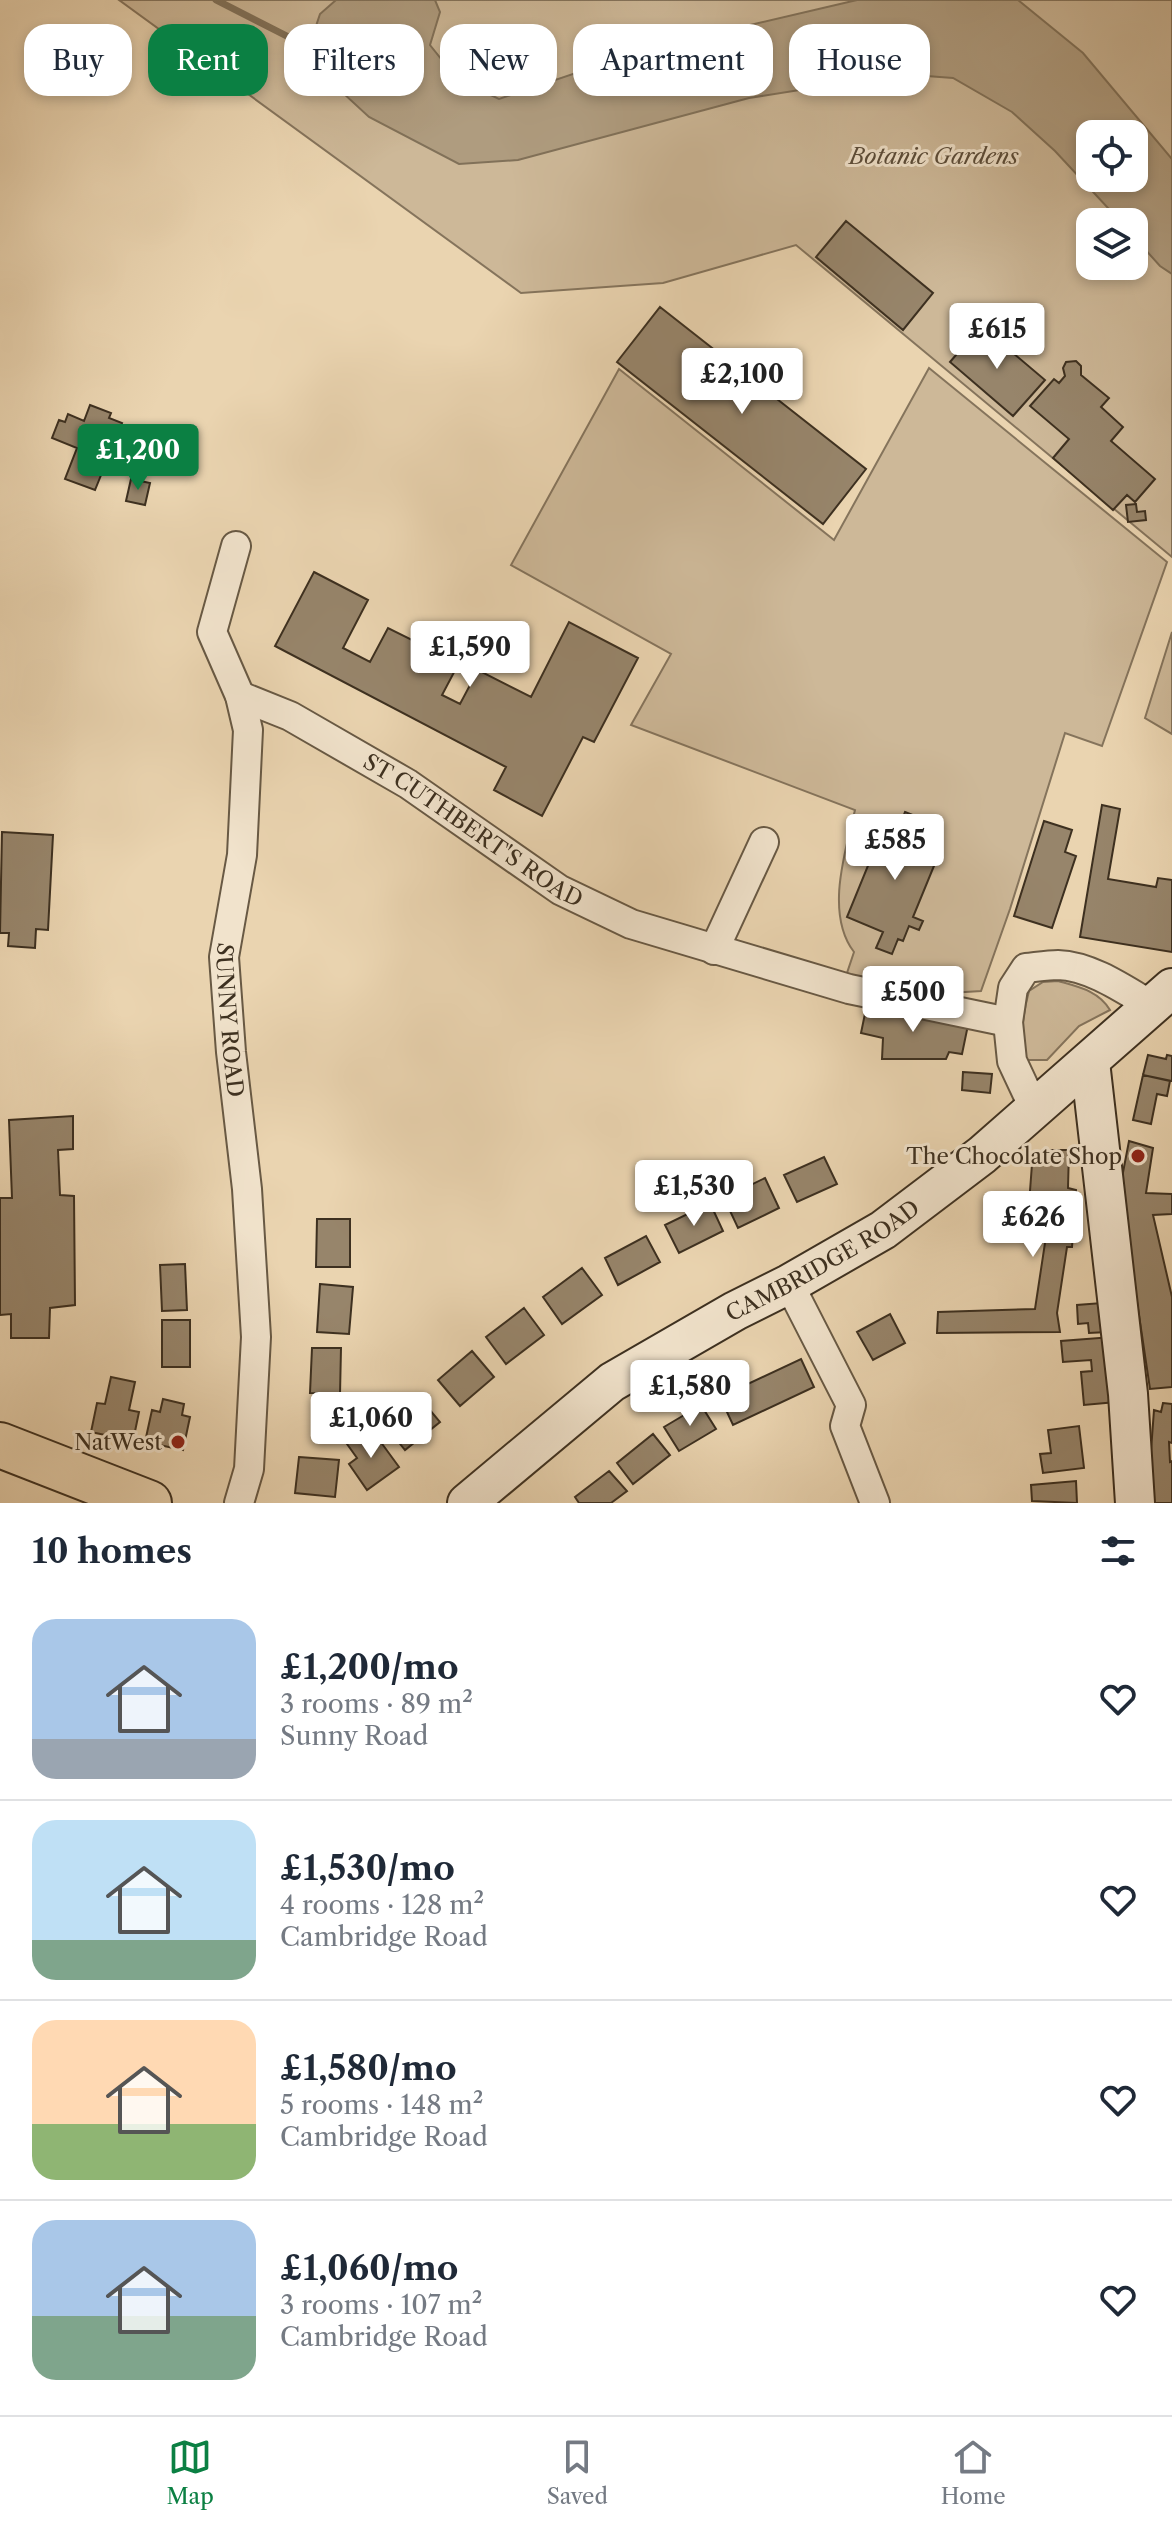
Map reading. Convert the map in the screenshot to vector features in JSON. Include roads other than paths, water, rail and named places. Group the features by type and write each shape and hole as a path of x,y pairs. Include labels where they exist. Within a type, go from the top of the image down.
{"main road":[{"name":"CAMBRIDGE ROAD","path":"467,1503 612,1382 883,1230 982,1155 1162,997"},
{"path":"1090,1062 1128,1394 1135,1503"},
{"path":"0,1445 149,1503"}],"street":[{"name":"SUNNY ROAD","path":"236,546 212,632 240,696 248,730 242,855 224,957 231,1052 247,1189 256,1337 249,1469 239,1503"},
{"name":"ST CUTHBERT'S ROAD","path":"240,696 290,716 408,784 560,890 631,924 849,989 1008,1022"},
{"path":"714,950 764,842"},
{"path":"1034,1108 1012,1061 1008,1022 1013,988 1026,968 1060,965 1162,997"},
{"path":"789,1284 851,1405 845,1426 875,1503"}],"waterway":[{"path":"216,0 284,35"}],"place":[{"name":"The Chocolate Shop","path":"1138,1156"},
{"name":"NatWest","path":"178,1442"}],"park label":[{"name":"Botanic Gardens","path":"934,156"}]}
